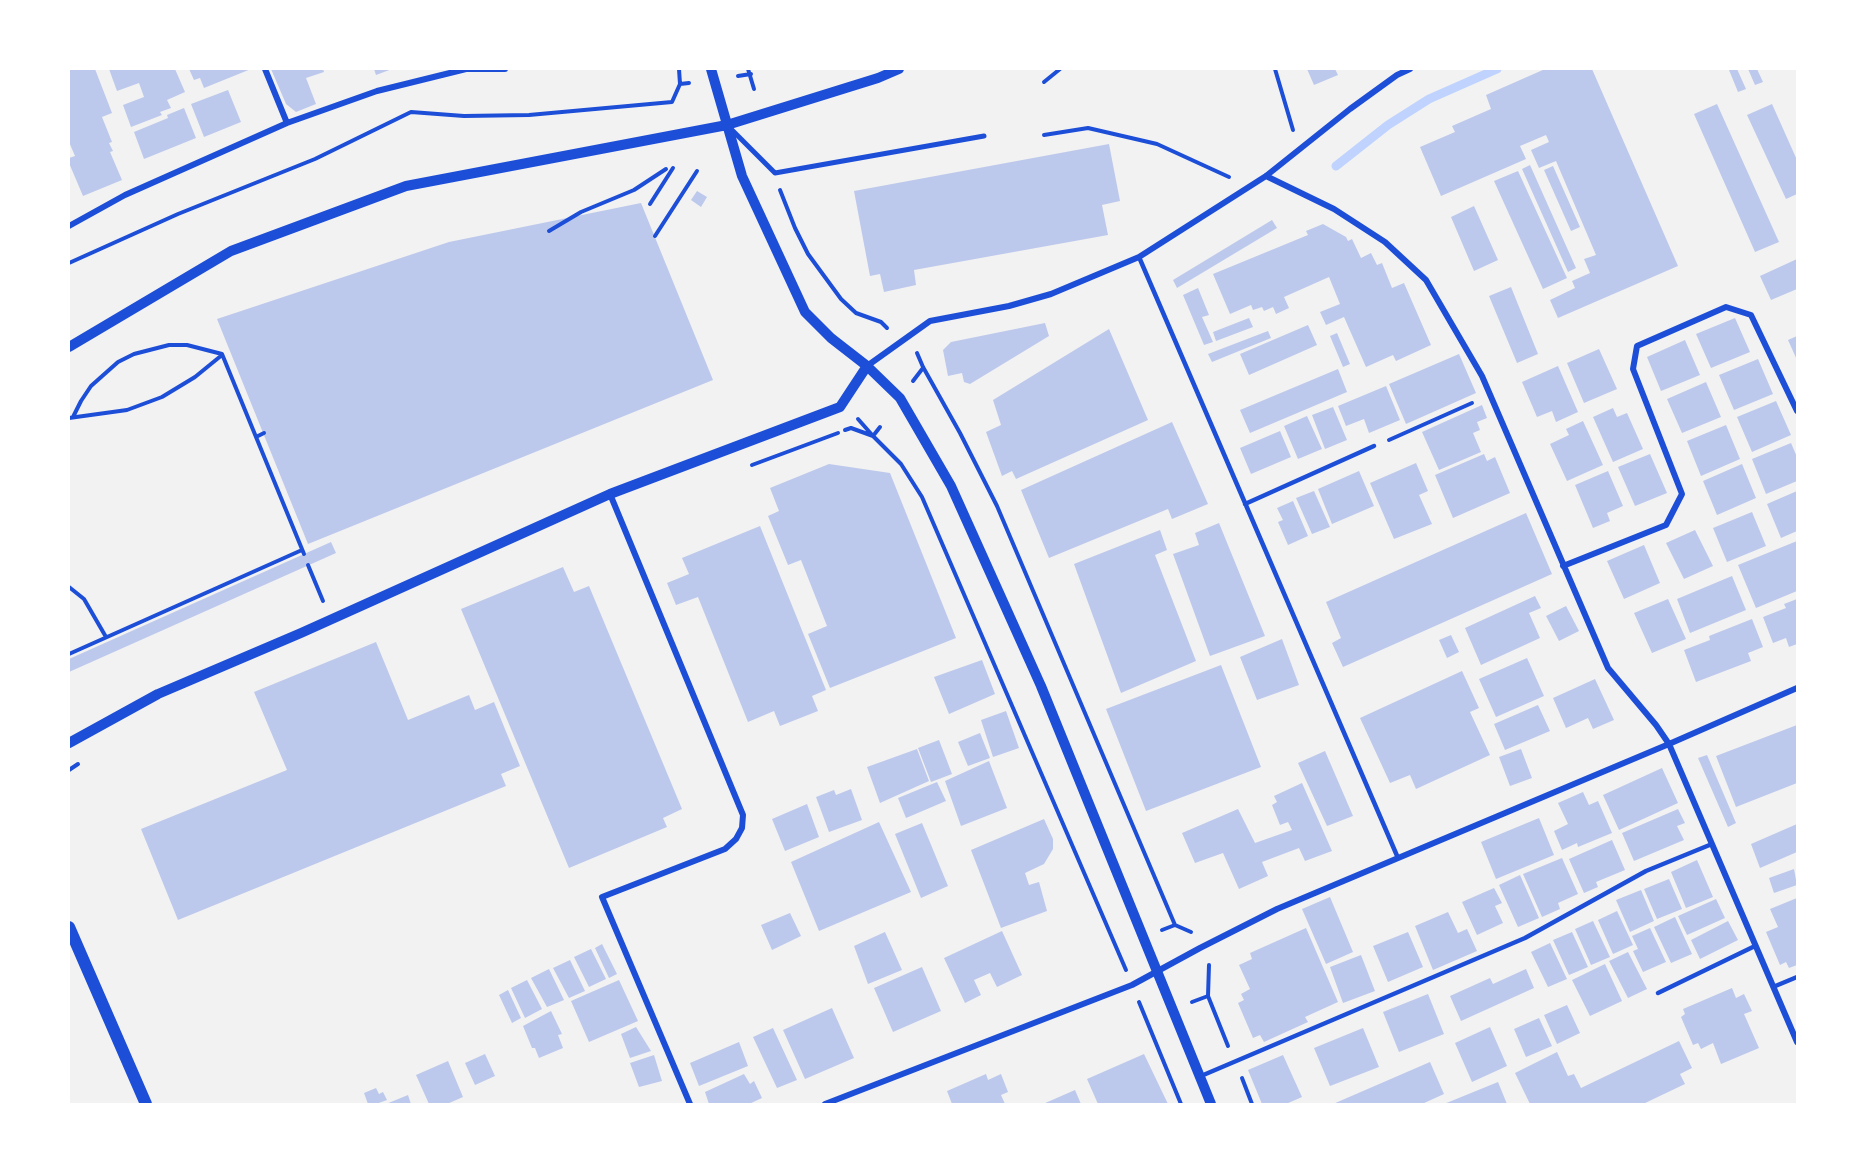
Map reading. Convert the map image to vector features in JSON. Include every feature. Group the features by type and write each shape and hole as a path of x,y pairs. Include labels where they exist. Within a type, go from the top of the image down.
{"main road":[{"path":"69,927 146,1104"}],"street":[{"path":"265,69 287,123"},
{"path":"69,226 125,195 287,123 377,91 466,69 505,69"},
{"path":"711,69 742,176 805,312 831,338 867,366 900,399 951,486 1041,686 1211,1104"},
{"path":"69,347 231,251 406,186 727,125 878,78 899,69"},
{"path":"69,743 158,694 301,633 610,494 840,406 867,366 930,321 1009,306 1051,294 1139,257 1266,176 1350,109 1397,75 1410,69"},
{"path":"727,125 775,173 984,136"},
{"path":"1266,176 1334,209 1385,242 1426,280 1482,376 1608,668 1669,744 1797,1042"},
{"path":"1563,566 1666,525 1682,494 1633,369 1637,346 1726,307 1751,315 1797,411"},
{"path":"610,494 743,814 742,828 725,849 603,897 690,1104"},
{"path":"825,1104 1132,985 1277,909 1797,688"}],"lane":[{"path":"1139,257 1398,858"},
{"path":"1245,504 1374,446"},
{"path":"1200,1077 1525,938 1646,871 1712,844"},
{"path":"1658,993 1755,946"},
{"path":"1773,987 1797,977"}],"path":[{"path":"69,263 177,214 315,159 411,112 464,116 529,115 672,102 680,84 679,69"},
{"path":"748,69 754,89"},
{"path":"1044,82 1060,69"},
{"path":"1275,69 1293,130"},
{"path":"738,76 751,74"},
{"path":"680,84 689,83"},
{"path":"1044,135 1088,129 1122,136 1157,144 1230,177"},
{"path":"650,204 673,168"},
{"path":"549,231 581,212 634,190 666,169"},
{"path":"655,237 697,171"},
{"path":"775,173 783,201 808,254 835,291 856,313 880,322 891,330"},
{"path":"71,418 91,386 118,362 134,354 169,345 187,345 222,354"},
{"path":"918,353 923,367 998,506 1175,925"},
{"path":"71,418 127,410 162,397 195,377 222,354"},
{"path":"69,654 303,552 222,354"},
{"path":"913,382 923,367"},
{"path":"1374,446 1490,395"},
{"path":"856,417 873,436 880,427"},
{"path":"256,436 264,434"},
{"path":"308,565 324,604"},
{"path":"69,586 84,599 106,637"},
{"path":"1181,1104 1117,948 1175,925 1192,932 1209,965 1208,996 1252,1104"}],"building":[{"path":"69,69 95,69 112,113 102,117 112,142 109,143 113,151 110,152 122,180 83,196 69,163 69,158 75,156 69,142"},
{"path":"109,69 175,69 185,92 167,100 171,108 160,112 162,115 131,127 123,105 144,97 139,83 117,91"},
{"path":"189,69 251,69 204,88 200,78 194,80"},
{"path":"271,69 323,69 324,72 306,78 316,104 296,112 286,104"},
{"path":"374,69 392,69 376,75"},
{"path":"1307,69 1335,69 1338,75 1314,85"},
{"path":"1545,69 1592,69 1678,266 1558,318 1550,300 1575,288 1572,281 1590,273 1584,259 1596,255 1556,161 1539,168 1531,150 1549,142 1546,135 1520,146 1526,159 1441,196 1420,147 1455,132 1452,126 1491,109 1486,95"},
{"path":"1737,69 1746,89 1738,92 1729,70"},
{"path":"1748,69 1757,69 1763,82 1755,85"},
{"path":"228,90 241,122 204,137 191,104"},
{"path":"1717,104 1779,242 1755,252 1694,114"},
{"path":"1772,104 1797,160 1797,194 1786,199 1747,115"},
{"path":"184,108 196,138 144,159 134,132 168,118 167,115"},
{"path":"1109,144 1120,201 1102,205 1108,235 914,270 916,285 884,292 880,274 870,276 854,191"},
{"path":"1530,165 1576,268 1568,272 1522,169"},
{"path":"1553,166 1580,227 1571,231 1544,170"},
{"path":"1518,171 1567,278 1543,289 1494,181"},
{"path":"697,191 707,197 701,207 691,200"},
{"path":"641,203 713,380 308,544 217,319 449,242"},
{"path":"1474,206 1498,260 1474,271 1451,217"},
{"path":"1272,220 1277,228 1177,288 1173,280"},
{"path":"1323,224 1346,237 1348,241 1352,239 1361,258 1371,253 1377,265 1382,263 1392,288 1404,283 1431,345 1396,361 1393,355 1366,367 1344,317 1326,325 1320,312 1340,304 1329,277 1284,297 1289,308 1276,314 1273,307 1264,311 1262,307 1253,310 1251,305 1230,314 1213,274 1308,235 1306,231"},
{"path":"1797,259 1797,289 1771,300 1760,276"},
{"path":"1511,287 1538,354 1517,363 1489,296"},
{"path":"1198,288 1209,315 1202,317 1213,342 1204,345 1183,295"},
{"path":"1249,318 1253,327 1216,341 1213,332"},
{"path":"1735,318 1750,352 1711,368 1696,334"},
{"path":"1045,323 1049,336 970,384 964,382 962,373 948,376 943,350 951,342"},
{"path":"1308,325 1317,345 1249,375 1240,354"},
{"path":"1109,329 1148,420 1016,479 1012,471 1002,476 986,432 1001,425 993,400"},
{"path":"1268,331 1271,338 1212,362 1208,354"},
{"path":"1337,333 1350,364 1343,367 1330,336"},
{"path":"1797,336 1797,360 1788,340"},
{"path":"1685,340 1700,375 1661,391 1647,357"},
{"path":"1599,349 1617,389 1584,403 1567,363"},
{"path":"1459,354 1476,393 1406,424 1389,384"},
{"path":"1758,359 1773,394 1734,410 1719,375"},
{"path":"1558,366 1578,412 1556,422 1552,411 1537,417 1522,382"},
{"path":"1338,369 1347,392 1250,433 1240,410"},
{"path":"1706,382 1721,417 1682,433 1667,399"},
{"path":"1386,386 1400,420 1369,433 1364,419 1346,426 1338,406"},
{"path":"1776,401 1791,435 1752,452 1737,417"},
{"path":"1482,405 1487,418 1477,422 1480,430 1473,433 1481,452 1439,470 1422,432"},
{"path":"1333,407 1347,440 1325,449 1312,415"},
{"path":"1613,408 1617,417 1627,413 1643,449 1613,462 1593,417"},
{"path":"1307,416 1322,449 1298,459 1284,426"},
{"path":"1583,421 1603,465 1567,481 1550,444 1569,435 1566,429"},
{"path":"1172,422 1208,504 1172,519 1168,509 1049,558 1021,490"},
{"path":"1726,425 1740,459 1701,476 1687,441"},
{"path":"1280,431 1291,457 1251,474 1240,448"},
{"path":"1791,443 1797,457 1797,481 1766,494 1752,459"},
{"path":"1484,454 1487,461 1495,457 1510,493 1453,518 1435,475"},
{"path":"1650,454 1667,493 1635,506 1618,467"},
{"path":"1416,463 1428,491 1419,495 1432,524 1394,539 1370,483"},
{"path":"829,464 890,473 956,638 830,688 808,634 827,626 801,560 788,565 768,516 779,511 770,488"},
{"path":"1742,464 1756,498 1717,515 1703,481"},
{"path":"1359,471 1374,506 1332,524 1318,489"},
{"path":"1608,471 1623,506 1607,513 1610,521 1593,528 1575,485"},
{"path":"1314,491 1330,527 1312,534 1296,498"},
{"path":"1797,491 1797,531 1781,538 1767,504"},
{"path":"1293,501 1308,536 1288,545 1278,522 1283,520 1277,508"},
{"path":"1752,512 1766,546 1727,562 1713,528"},
{"path":"1526,513 1552,574 1343,667 1332,643 1341,638 1326,602"},
{"path":"1219,523 1265,636 1210,656 1173,554 1199,545 1195,533"},
{"path":"760,526 826,690 812,696 818,711 780,726 774,711 748,722 698,597 676,605 667,583 689,574 682,558"},
{"path":"1160,530 1167,550 1155,555 1196,661 1121,693 1074,564"},
{"path":"1695,530 1713,566 1684,579 1666,543"},
{"path":"1797,541 1797,591 1756,608 1738,565"},
{"path":"331,542 336,553 69,672 69,659"},
{"path":"1644,545 1660,583 1624,599 1607,561"},
{"path":"563,567 574,592 589,586 682,809 663,818 667,827 569,868 461,609"},
{"path":"1732,576 1746,610 1690,633 1677,599"},
{"path":"1535,596 1541,608 1529,613 1540,638 1481,665 1465,628"},
{"path":"1668,599 1686,639 1652,653 1634,613"},
{"path":"1797,599 1797,644 1789,647 1786,638 1773,643 1763,617 1786,608 1784,604"},
{"path":"1566,606 1579,631 1559,641 1546,616"},
{"path":"1752,619 1763,647 1748,653 1751,661 1696,682 1684,650 1710,640 1709,636"},
{"path":"1451,635 1459,652 1447,658 1439,640"},
{"path":"1282,639 1299,685 1257,700 1240,657"},
{"path":"376,642 408,720 469,695 475,710 494,702 520,766 501,774 506,786 178,920 141,829 287,770 254,692"},
{"path":"1527,658 1544,696 1496,717 1479,679"},
{"path":"982,660 995,694 949,714 934,677"},
{"path":"1221,665 1261,767 1146,811 1106,709"},
{"path":"1462,671 1479,708 1470,712 1490,755 1416,789 1410,775 1390,783 1360,718"},
{"path":"1595,679 1614,720 1593,729 1588,718 1566,728 1553,698"},
{"path":"1538,705 1550,731 1505,750 1494,724"},
{"path":"1006,711 1019,748 993,757 981,720"},
{"path":"1797,725 1797,783 1736,807 1716,756"},
{"path":"980,733 990,758 968,766 958,742"},
{"path":"939,740 952,774 931,782 918,748"},
{"path":"917,749 929,781 880,803 867,767"},
{"path":"1521,749 1532,778 1510,786 1499,757"},
{"path":"1325,751 1353,816 1327,826 1298,763"},
{"path":"1707,755 1736,823 1728,827 1698,758"},
{"path":"989,761 1007,808 961,826 945,781"},
{"path":"1662,768 1678,803 1619,830 1603,795"},
{"path":"937,782 946,801 906,818 898,798"},
{"path":"1302,783 1332,851 1305,861 1299,848 1262,862 1268,876 1239,889 1223,853 1195,863 1182,833 1238,809 1255,843 1292,830 1288,822 1280,825 1272,805 1277,802 1274,796"},
{"path":"851,789 862,820 829,832 816,797 834,790 836,795"},
{"path":"1583,792 1589,805 1598,801 1612,833 1578,847 1577,843 1562,850 1554,831 1568,824 1558,803"},
{"path":"807,804 819,837 785,851 772,819"},
{"path":"1678,809 1685,823 1677,826 1684,840 1634,861 1622,833"},
{"path":"1539,818 1554,855 1496,879 1481,842"},
{"path":"1044,819 1053,839 1053,849 1044,864 1025,873 1029,885 1039,882 1047,911 1001,928 971,850"},
{"path":"879,822 911,892 819,931 791,862"},
{"path":"922,823 948,886 921,898 895,834"},
{"path":"1797,824 1797,852 1760,868 1751,844"},
{"path":"1612,840 1625,870 1596,882 1598,887 1584,893 1569,859"},
{"path":"1562,858 1578,894 1558,903 1560,909 1542,917 1523,874"},
{"path":"1697,860 1713,897 1686,908 1671,872"},
{"path":"1794,869 1797,885 1774,893 1769,878"},
{"path":"1520,875 1539,918 1518,927 1499,885"},
{"path":"1669,879 1682,909 1657,919 1644,889"},
{"path":"1494,888 1502,903 1495,906 1503,923 1477,935 1462,902"},
{"path":"1641,890 1654,921 1630,932 1616,900"},
{"path":"1330,897 1353,952 1326,964 1302,909"},
{"path":"1797,898 1797,965 1789,968 1786,962 1780,965 1766,932 1778,927 1770,909"},
{"path":"1716,899 1725,918 1687,935 1678,916"},
{"path":"1617,911 1633,945 1613,954 1598,920"},
{"path":"1448,912 1458,933 1467,929 1477,951 1433,970 1415,926"},
{"path":"790,913 801,936 772,950 761,925"},
{"path":"1675,917 1692,954 1671,963 1654,927"},
{"path":"1593,921 1610,957 1591,965 1575,929"},
{"path":"1728,921 1738,940 1700,959 1691,940"},
{"path":"1306,928 1338,1002 1305,1017 1308,1022 1264,1042 1260,1035 1253,1038 1238,1003 1244,1000 1241,994 1250,989 1239,965 1252,959 1250,953"},
{"path":"1650,928 1666,962 1643,972 1633,951 1638,949 1632,936"},
{"path":"1002,931 1022,975 997,987 990,973 974,980 981,995 965,1003 944,958"},
{"path":"885,932 902,970 868,984 854,946"},
{"path":"1408,932 1423,967 1388,982 1373,946"},
{"path":"1572,932 1588,967 1569,975 1553,940"},
{"path":"1550,943 1567,979 1548,987 1531,952"},
{"path":"602,944 617,974 609,978 595,948"},
{"path":"591,949 606,979 589,987 574,957"},
{"path":"1628,952 1647,989 1628,998 1609,961"},
{"path":"1361,955 1375,991 1343,1003 1330,967"},
{"path":"570,960 585,991 569,998 553,968"},
{"path":"1605,964 1622,1001 1590,1016 1572,980"},
{"path":"922,967 941,1011 893,1032 874,988"},
{"path":"549,969 564,1000 547,1007 531,978"},
{"path":"1526,969 1534,988 1461,1021 1450,996 1490,978 1493,984"},
{"path":"527,980 542,1009 525,1018 511,988"},
{"path":"619,980 638,1021 589,1042 571,1001"},
{"path":"1732,988 1736,998 1744,994 1752,1011 1744,1014 1759,1048 1721,1064 1713,1043 1701,1049 1698,1043 1693,1045 1681,1017 1685,1014 1683,1009"},
{"path":"508,990 521,1018 512,1023 499,995"},
{"path":"1428,994 1444,1034 1399,1052 1383,1012"},
{"path":"1567,1005 1580,1033 1557,1044 1544,1015"},
{"path":"832,1008 854,1058 805,1079 783,1030"},
{"path":"551,1011 562,1034 558,1035 563,1048 539,1058 523,1026"},
{"path":"1539,1018 1552,1046 1526,1057 1514,1029"},
{"path":"636,1027 651,1051 630,1058 621,1034"},
{"path":"1490,1027 1507,1066 1472,1082 1455,1043"},
{"path":"773,1028 797,1080 777,1088 753,1037"},
{"path":"1363,1028 1379,1067 1330,1086 1314,1048"},
{"path":"1679,1041 1692,1068 1680,1074 1685,1084 1643,1104 1530,1104 1515,1073 1557,1052 1568,1076 1574,1074 1581,1088"},
{"path":"739,1042 748,1066 699,1086 690,1063"},
{"path":"485,1054 495,1076 475,1085 465,1063"},
{"path":"1144,1054 1168,1104 1098,1104 1087,1079"},
{"path":"654,1055 662,1081 639,1087 630,1063"},
{"path":"1283,1055 1302,1097 1286,1104 1262,1104 1248,1070"},
{"path":"448,1061 463,1097 447,1104 429,1104 416,1075"},
{"path":"1430,1062 1444,1094 1422,1104 1333,1104"},
{"path":"744,1074 750,1084 754,1081 762,1098 749,1104 709,1104 705,1092"},
{"path":"986,1074 988,1080 1001,1074 1008,1092 1001,1095 1005,1104 952,1104 947,1091"},
{"path":"1498,1082 1507,1104 1444,1104"},
{"path":"376,1088 379,1094 383,1092 387,1100 368,1104 364,1093"},
{"path":"1075,1090 1081,1104 1043,1104"},
{"path":"408,1095 411,1104 386,1104"}],"waterway":[{"path":"1336,166 1388,125 1429,99 1497,69"}]}
